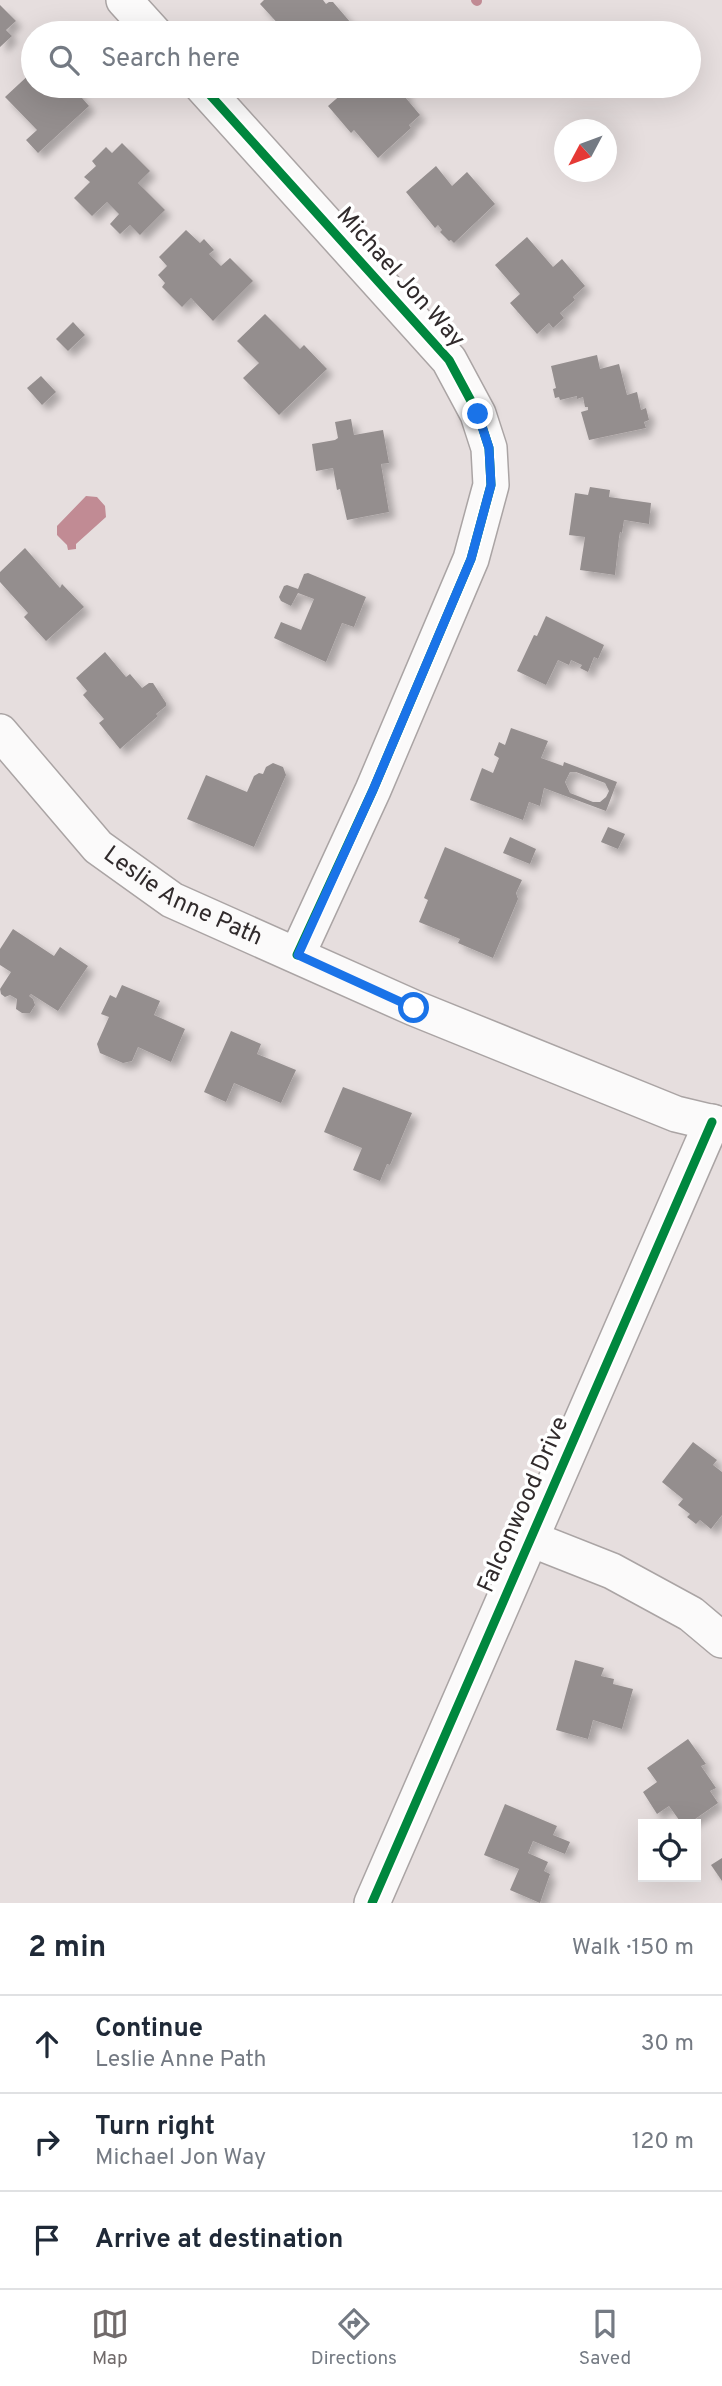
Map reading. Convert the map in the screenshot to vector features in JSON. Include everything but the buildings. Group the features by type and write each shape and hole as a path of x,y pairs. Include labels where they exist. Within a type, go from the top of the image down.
{"street":[{"path":"124,0 143,21"},
{"name":"Michael Jon Way","path":"213,98 449,359 478,414 489,448 491,485 471,559 373,790 298,955"},
{"name":"Leslie Anne Path","path":"0,733 98,847 172,900 414,1008 676,1114 717,1124"},
{"name":"Falconwood Drive","path":"372,1903 717,1124"},
{"path":"531,1539 623,1577 691,1614 722,1640"}],"shaded area":[{"path":"86,496 97,497 105,506 106,517 76,544 76,549 68,550 67,545 57,535 57,526"}],"cycle path":[{"path":"213,98 449,360 478,414 489,448 491,485 471,559 373,790 297,955"},
{"path":"372,1903 712,1122"}],"route":[{"path":"414,1008 298,955 373,790 471,559 491,485 489,448 478,414"}]}
